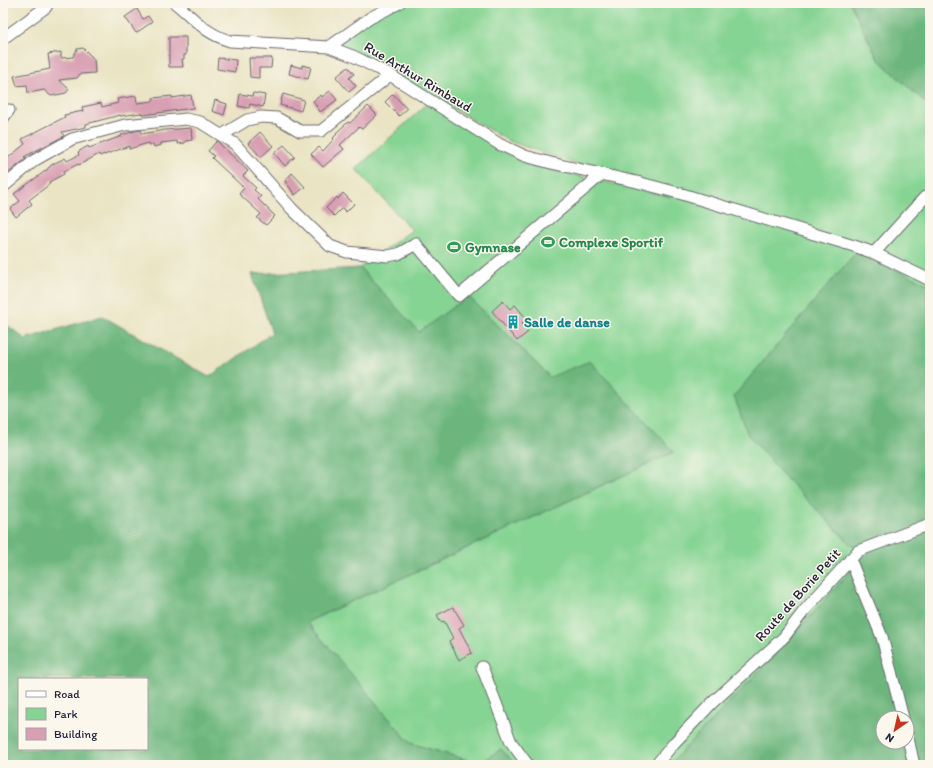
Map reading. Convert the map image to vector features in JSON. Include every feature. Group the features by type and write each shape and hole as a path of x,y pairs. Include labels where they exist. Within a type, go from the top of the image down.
{"street":[{"path":"5,37 46,7 48,3"},
{"name":"Rue Arthur Rimbaud","path":"175,3 204,29 217,37 230,41 328,47 355,57 390,75 499,144 525,156 682,194 854,246 874,253 930,280"},
{"path":"328,47 370,18 398,3"},
{"path":"222,135 247,120 261,117 277,118 300,131 321,131 390,75"},
{"path":"3,187 35,160 72,139 125,125 186,119 200,122 235,144 292,209 330,246 347,252 388,256 398,254 416,244 459,296 602,174"},
{"path":"874,253 925,197"},
{"name":"Route de Borie Petit","path":"656,765 712,702 784,637 804,611 850,558 858,551 930,524"},
{"path":"850,558 882,637 901,710"},
{"path":"482,667 512,742 528,765"},
{"path":"911,750 914,765"}],"green space":[{"path":"390,3 850,3 878,59 930,107 930,285 734,396 749,435 785,477 863,557 789,640 669,765 516,765 501,749 480,764 410,743 307,622 674,452 550,377 468,296 419,333 360,268 412,230 356,169 429,102 527,164 671,197 509,141 356,52 323,39"},
{"path":"850,3 930,3 930,107 878,59"},
{"path":"856,252 930,285 930,765 669,765 789,640 863,557 785,477 748,435 734,396"},
{"path":"360,268 419,332 468,296 550,377 590,361 674,452 307,622 410,743 480,764 501,749 516,765 3,765 3,322 25,339 102,316 209,377 272,333 252,274"}],"building":[{"path":"137,9 143,19 148,16 152,22 136,33 125,17"},
{"path":"169,37 186,37 186,55 184,55 184,59 182,59 183,67 169,67"},
{"path":"83,48 94,59 95,73 80,74 77,78 59,80 69,89 66,93 51,96 44,90 28,93 27,85 17,86 14,76 50,69 48,54 61,52 61,58 73,57 77,49"},
{"path":"218,58 236,60 235,72 217,69"},
{"path":"249,58 272,58 271,68 259,68 259,78 250,77"},
{"path":"291,65 302,68 302,65 311,67 308,79 289,74"},
{"path":"348,67 354,74 349,78 356,86 349,92 336,77"},
{"path":"330,91 337,100 320,112 313,101"},
{"path":"253,93 265,95 263,107 250,104 249,108 238,106 240,94 252,96"},
{"path":"283,94 304,100 301,111 280,105"},
{"path":"393,94 407,109 399,116 385,102"},
{"path":"191,95 193,108 143,115 141,113 120,115 86,124 86,127 62,132 64,136 24,157 26,159 3,177 3,162 25,144 22,139 65,117 64,115 83,111 82,107 101,103 102,107 118,103 117,99 136,96 137,103 153,101 153,98 172,96 172,98"},
{"path":"215,100 227,104 224,115 212,111"},
{"path":"368,106 377,115 362,129 359,127 340,145 344,149 323,167 311,154 319,147 323,151 334,139 333,138 337,134 336,133 348,122 350,123"},
{"path":"191,128 192,140 185,141 185,143 178,144 177,141 161,143 161,145 154,147 153,144 149,145 148,143 129,149 129,146 100,156 99,154 63,172 64,174 49,182 50,184 29,200 32,204 16,217 10,209 20,201 14,194 48,169 51,165 65,158 67,161 79,155 78,152 88,146 89,148 135,131 141,130 141,134"},
{"path":"260,132 273,146 261,157 248,143"},
{"path":"217,141 248,171 243,176 256,188 254,190 261,196 258,199 275,216 266,225 257,218 261,214 239,194 244,188 212,158 214,156 208,151"},
{"path":"284,145 295,157 285,166 274,153"},
{"path":"292,173 305,187 295,195 285,181"},
{"path":"343,193 354,204 346,212 342,208 334,216 326,208"},
{"name":"Salle de danse","path":"503,301 510,309 515,305 527,319 522,324 528,332 517,341 492,311"},
{"path":"453,607 464,625 459,628 472,653 459,660 449,641 453,638 444,621 441,622 437,615"}],"place":[{"name":"Complexe Sportif","path":"548,242"},
{"name":"Gymnase","path":"454,247"},
{"name":"Salle de danse","path":"513,322"}]}
